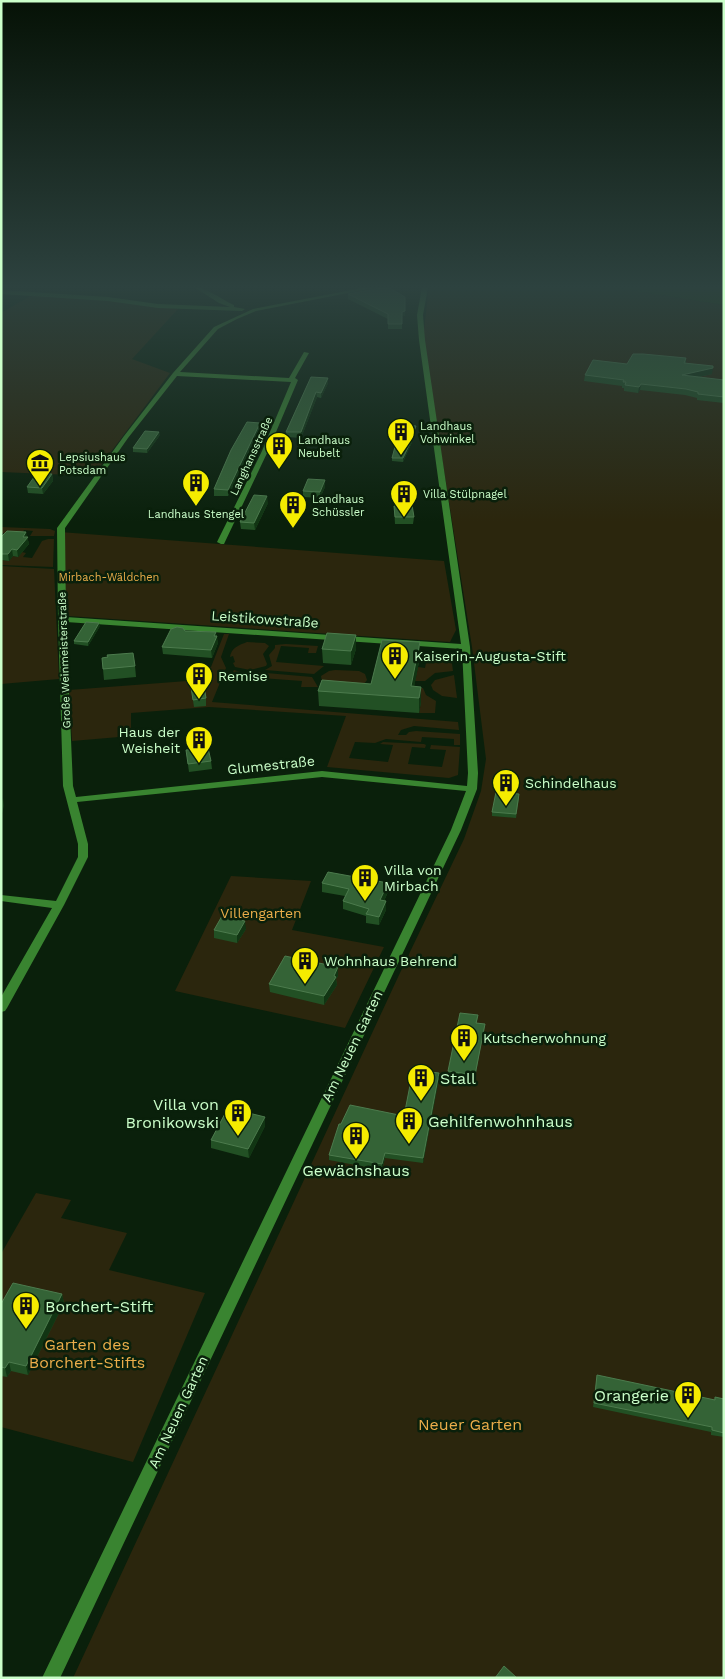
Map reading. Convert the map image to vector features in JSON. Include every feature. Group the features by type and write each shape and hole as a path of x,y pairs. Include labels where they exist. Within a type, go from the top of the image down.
{"street":[{"name":"Große Weinmeisterstraße","path":"1,1008 59,905 83,857 83,844 68,786 61,528 126,437 182,365"},
{"name":"Langhansstraße","path":"221,542 266,451 295,380 291,380 299,365"},
{"name":"Am Neuen Garten","path":"51,1678 456,830 472,789 473,747 466,647 426,365"},
{"path":"175,374 291,380"},
{"name":"Leistikowstraße","path":"62,619 466,647"},
{"name":"Glumestraße","path":"72,800 322,774 472,789"},
{"path":"1,898 59,905"}],"green space":[{"path":"1,365 149,365 170,373 93,476 1,472"},
{"name":"Neuer Garten","path":"427,365 724,365 724,1678 73,1678 464,839 481,791 486,759 472,647"},
{"path":"1,527 50,529 55,531 54,536 30,536 33,531 24,530 21,535 1,533"},
{"name":"Mirbach-Wäldchen","path":"60,532 444,561 456,630 450,642 68,616 62,610"},
{"path":"54,539 53,567 1,565 1,560 9,561 13,556 18,557 22,552 26,553 23,557 32,558 42,541"},
{"path":"1,566 54,569 59,679 1,684"},
{"path":"224,634 229,634 221,657 226,668 212,702 458,722 459,730 414,726 401,730 398,735 406,735 409,732 416,731 460,734 460,745 454,745 454,739 422,737 421,742 386,739 375,743 355,742 349,758 388,762 393,745 380,744 383,742 424,744 426,745 425,748 412,747 408,764 442,767 446,750 430,749 431,745 460,747 458,775 449,778 327,767 346,716 209,707 131,713 131,736 72,741 69,690 200,680 188,679 194,666 211,667"},
{"path":"247,642 265,643 269,646 263,654 266,666 250,670 235,667 233,656 230,657 232,651"},
{"path":"275,645 318,646 316,653 308,653 309,648 281,646 276,662 324,666 314,674 265,670 272,666 269,655 275,648"},
{"path":"408,653 451,656 453,671 435,673 425,681 415,681 418,667 425,668 427,657 407,656"},
{"path":"234,670 244,673 255,672 312,677 318,687 301,687 302,681 231,676"},
{"path":"335,670 359,671 365,674 367,680 364,684 322,681 321,676"},
{"path":"454,675 457,698 442,696 433,690 431,685 435,680"},
{"path":"414,688 423,688 426,695 436,701 435,713 419,713 421,702"},
{"name":"Villengarten","path":"231,876 311,881 292,930 384,947 345,1028 175,991"},
{"name":"Garten des Borchert-Stifts","path":"36,1193 71,1200 61,1218 127,1233 109,1270 205,1293 133,1462 1,1427 1,1254"}],"building":[{"path":"590,365 713,366 713,368 682,375 724,380 724,397 698,394 698,392 686,389 641,384 639,387 625,385 626,382 623,382 624,380 585,375"},
{"path":"311,377 328,378 321,393 316,392 301,432 286,432"},
{"path":"247,422 260,423 228,490 214,489 231,450"},
{"path":"404,425 416,426 412,439 403,458 392,458 396,443 394,443"},
{"path":"145,431 159,432 147,449 133,448"},
{"path":"37,473 52,474 42,488 27,487"},
{"path":"308,479 325,480 320,492 303,491"},
{"path":"254,495 267,496 254,523 240,522"},
{"path":"412,505 414,517 395,517 394,506"},
{"path":"7,531 26,532 23,537 28,537 17,550 12,549 8,554 1,554 1,537"},
{"path":"86,622 99,623 88,642 74,641"},
{"path":"183,628 185,631 216,632 214,636 217,636 211,650 162,647 171,629"},
{"path":"327,633 356,635 351,651 322,649"},
{"path":"382,640 420,642 411,686 421,687 419,698 318,691 322,680 371,684"},
{"path":"133,653 135,666 103,669 102,658 108,657 107,655"},
{"path":"204,686 206,698 193,700 191,687"},
{"path":"208,748 211,761 188,764 186,750"},
{"name":"Schindelhaus","path":"496,792 519,794 516,814 492,812"},
{"path":"328,872 388,883 380,900 386,901 379,917 366,914 369,909 343,901 349,889 322,883"},
{"path":"222,916 245,921 237,935 214,930"},
{"name":"Wohnhaus Behrend","path":"285,956 338,967 334,976 336,977 324,996 269,984"},
{"path":"460,1013 478,1015 476,1023 485,1024 475,1075 448,1071"},
{"path":"413,1070 439,1073 423,1158 385,1153 382,1164 329,1155 339,1124 341,1124 350,1105 404,1116"},
{"name":"Villa von Bronikowski","path":"228,1108 265,1117 248,1149 211,1140"},
{"name":"Borchert-Stift","path":"13,1283 62,1294 26,1366 9,1362 5,1368 1,1367 1,1304"},
{"name":"Orangerie","path":"597,1375 715,1400 715,1397 724,1399 724,1433 712,1430 712,1427 594,1403"},
{"path":"504,1666 517,1678 495,1678"}],"place":[{"name":"Landhaus Vohwinkel","path":"401,456"},
{"name":"Landhaus Neubelt","path":"279,470"},
{"name":"Lepsiushaus Potsdam","path":"40,487"},
{"name":"Landhaus Stengel","path":"196,507"},
{"name":"Villa Stülpnagel","path":"404,518"},
{"name":"Landhaus Schüssler","path":"293,529"},
{"name":"Kaiserin-Augusta-Stift","path":"395,680"},
{"name":"Remise","path":"199,700"},
{"name":"Haus der Weisheit","path":"199,764"},
{"name":"Schindelhaus","path":"506,807"},
{"name":"Villa von Mirbach","path":"365,902"},
{"name":"Wohnhaus Behrend","path":"305,985"},
{"name":"Kutscherwohnung","path":"464,1062"},
{"name":"Stall","path":"421,1102"},
{"name":"Villa von Bronikowski","path":"238,1137"},
{"name":"Gehilfenwohnhaus","path":"409,1145"},
{"name":"Gewächshaus","path":"356,1160"},
{"name":"Borchert-Stift","path":"26,1330"},
{"name":"Orangerie","path":"688,1419"}]}
